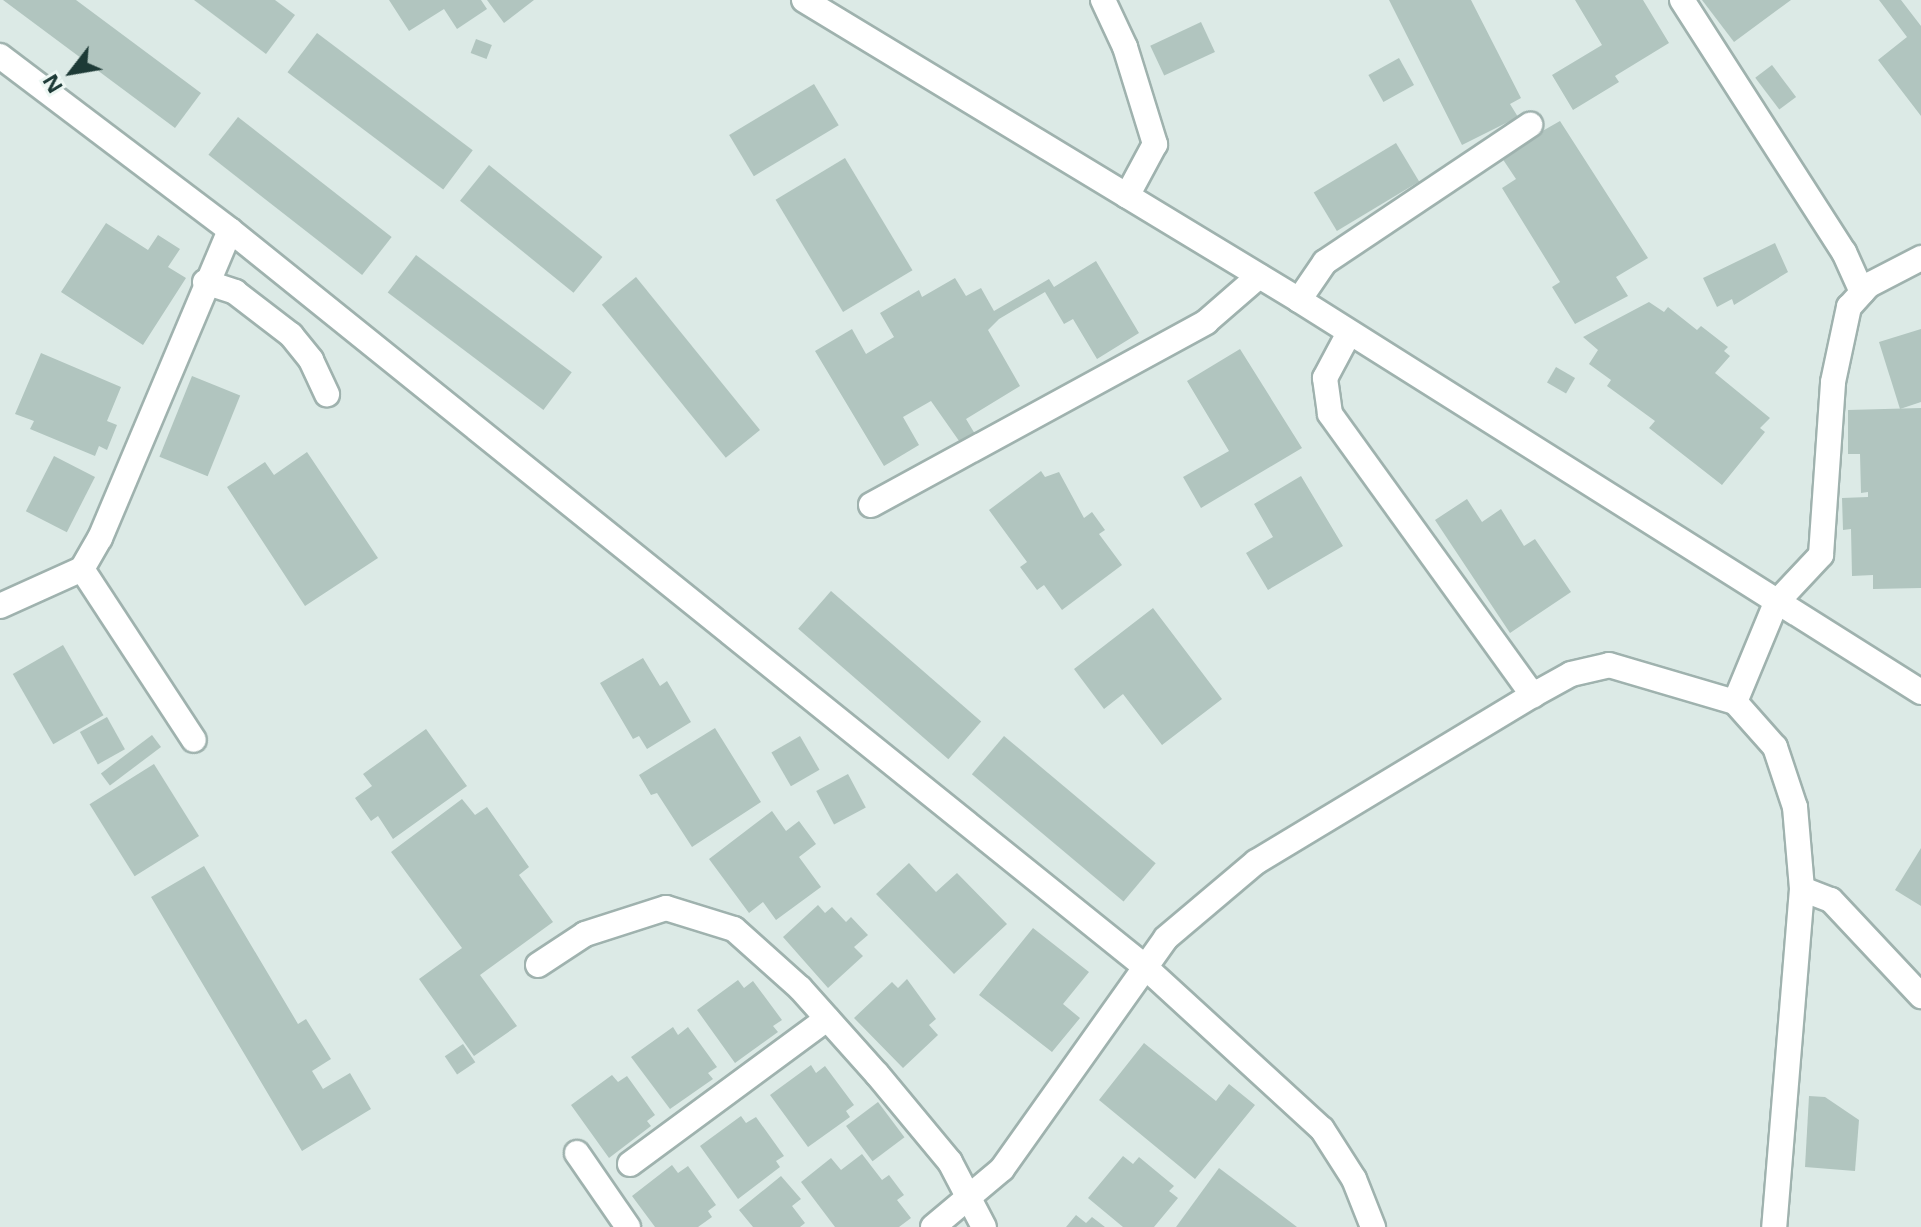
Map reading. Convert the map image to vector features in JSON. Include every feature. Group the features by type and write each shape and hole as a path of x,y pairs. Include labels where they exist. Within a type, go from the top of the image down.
{"street":[{"path":"804,0 1299,300 1921,692"},
{"path":"1103,0 1125,47 1155,144 1127,196"},
{"path":"1682,0 1844,252 1862,292"},
{"path":"5,69 230,230 1144,966 1322,1129 1354,1179 1373,1227"},
{"path":"1299,300 1325,262 1530,125"},
{"path":"0,606 82,569 100,538 205,282 230,230"},
{"path":"1735,702 1776,603 1821,555 1833,382 1849,307 1862,292 1921,258"},
{"path":"871,505 1206,322 1259,276"},
{"path":"205,282 235,292 291,335 311,360 327,395"},
{"path":"1349,333 1325,378 1330,414 1533,695"},
{"path":"82,569 194,740"},
{"path":"933,1227 1002,1169 1166,938 1256,862 1533,695 1571,674 1609,665 1735,702 1775,747 1795,807 1802,889 1774,1227"},
{"path":"1802,889 1831,900 1921,996"},
{"path":"538,965 585,934 666,908 734,929 827,1019 950,1162 984,1227"},
{"path":"630,1164 827,1019"},
{"path":"577,1153 628,1227"}],"building":[{"path":"3,0 76,0 201,93 175,128"},
{"path":"194,0 275,0 295,15 266,54"},
{"path":"389,0 481,0 487,9 457,29 444,9 409,31"},
{"path":"487,0 534,0 504,23"},
{"path":"1389,0 1471,0 1521,98 1510,104 1518,117 1462,145"},
{"path":"1575,0 1643,0 1669,43 1615,76 1619,82 1573,110 1552,75 1602,45"},
{"path":"1702,0 1791,0 1734,42"},
{"path":"1879,0 1901,0 1921,26 1921,116 1878,60 1907,37"},
{"path":"1201,22 1215,52 1164,76 1150,46"},
{"path":"317,33 473,150 443,189 288,72"},
{"path":"476,39 492,45 486,59 471,53"},
{"path":"1399,58 1414,85 1383,102 1368,75"},
{"path":"1772,65 1796,97 1779,110 1755,78"},
{"path":"814,84 839,125 754,176 729,135"},
{"path":"238,117 392,237 362,275 208,155"},
{"path":"1560,121 1648,258 1616,277 1628,296 1575,324 1552,287 1560,282 1502,188 1516,179 1500,155"},
{"path":"1396,143 1419,182 1337,231 1314,192"},
{"path":"845,158 912,270 843,312 776,200"},
{"path":"489,165 602,257 574,293 460,201"},
{"path":"106,223 148,250 158,235 180,249 168,267 186,278 143,345 61,292"},
{"path":"1775,243 1788,272 1734,305 1732,299 1717,307 1703,278"},
{"path":"416,255 572,372 543,410 388,293"},
{"path":"1096,261 1139,333 1097,359 1073,319 1064,324 1045,292 999,319 988,330 1020,386 966,419 978,439 964,448 931,401 903,417 919,445 884,466 815,351 852,329 866,354 894,337 880,313 919,290 922,297 955,278 966,296 981,288 994,311 1049,279 1054,287"},
{"path":"636,277 760,430 726,458 602,305"},
{"path":"1649,302 1664,312 1668,307 1697,330 1701,326 1728,347 1724,351 1730,356 1715,373 1770,418 1760,428 1765,432 1722,485 1649,428 1655,421 1607,386 1611,380 1589,364 1598,350 1583,337"},
{"path":"1921,329 1921,402 1900,409 1879,342"},
{"path":"1240,349 1302,448 1201,508 1183,477 1229,451 1187,381"},
{"path":"41,353 121,387 107,421 117,425 107,450 99,446 95,456 30,429 34,421 15,414"},
{"path":"1556,367 1575,378 1566,394 1547,383"},
{"path":"192,376 240,395 208,476 159,457"},
{"path":"1921,408 1921,588 1873,589 1873,575 1852,576 1851,529 1843,530 1842,498 1868,497 1868,492 1861,493 1860,454 1848,454 1848,410"},
{"path":"307,452 378,558 305,606 227,487 265,462 274,475"},
{"path":"54,456 95,477 67,532 26,511"},
{"path":"1041,471 1045,477 1059,472 1084,518 1092,512 1105,530 1099,534 1122,565 1062,610 1044,585 1037,590 1020,567 1027,562 989,510"},
{"path":"1301,476 1343,546 1268,590 1246,553 1273,537 1254,504"},
{"path":"1467,499 1482,522 1501,509 1524,546 1535,539 1571,592 1510,633 1435,520"},
{"path":"831,591 981,722 948,759 798,629"},
{"path":"1153,608 1222,699 1162,745 1123,694 1104,709 1074,669"},
{"path":"63,645 104,715 53,744 13,674"},
{"path":"643,658 660,686 667,681 691,722 647,749 639,736 633,739 600,683"},
{"path":"107,717 125,749 98,764 80,732"},
{"path":"715,728 761,802 692,847 657,793 651,795 639,775"},
{"path":"426,729 467,786 393,839 378,816 371,821 355,798 372,786 363,774"},
{"path":"152,735 161,747 110,785 101,774"},
{"path":"800,736 819,770 791,786 771,752"},
{"path":"1004,736 1156,863 1124,902 972,774"},
{"path":"154,764 199,836 135,876 90,804"},
{"path":"848,774 866,808 834,824 816,791"},
{"path":"462,799 475,815 487,807 529,867 519,875 553,922 480,975 517,1026 474,1056 419,979 462,948 391,852"},
{"path":"772,811 786,831 799,821 816,844 799,857 821,887 776,920 763,902 749,913 709,859"},
{"path":"1921,848 1921,906 1895,890"},
{"path":"909,863 936,892 957,873 1007,924 954,974 876,894"},
{"path":"204,866 298,1024 306,1019 331,1059 312,1071 323,1089 350,1073 371,1109 302,1151 151,897"},
{"path":"818,905 825,913 832,907 846,922 851,917 868,935 854,947 863,956 828,988 783,937"},
{"path":"1033,928 1089,972 1063,1004 1080,1018 1052,1052 979,995"},
{"path":"907,979 936,1019 929,1025 938,1035 903,1068 854,1018 892,982 898,988"},
{"path":"738,980 744,988 753,981 782,1020 773,1026 778,1032 735,1063 697,1010"},
{"path":"673,1027 678,1035 688,1027 717,1067 708,1073 713,1079 670,1109 631,1057"},
{"path":"1144,1043 1216,1101 1229,1084 1255,1105 1195,1179 1099,1100"},
{"path":"463,1044 475,1062 457,1075 445,1056"},
{"path":"811,1065 816,1073 825,1066 854,1105 846,1111 850,1117 808,1147 770,1095"},
{"path":"612,1075 618,1082 627,1076 655,1115 647,1121 651,1126 609,1158 571,1105"},
{"path":"1809,1096 1825,1097 1859,1120 1855,1171 1805,1167"},
{"path":"878,1102 904,1137 873,1161 846,1126"},
{"path":"741,1116 746,1123 756,1117 784,1156 776,1161 780,1167 738,1199 700,1146"},
{"path":"862,1154 882,1180 889,1175 904,1195 897,1200 911,1218 899,1227 835,1227 801,1182 831,1158 841,1170"},
{"path":"1123,1156 1133,1164 1139,1157 1174,1186 1169,1191 1178,1198 1154,1227 1123,1227 1088,1198"},
{"path":"672,1165 678,1173 688,1166 716,1205 708,1211 712,1217 698,1227 655,1227 632,1196"},
{"path":"1219,1168 1297,1227 1176,1227"},
{"path":"781,1176 801,1199 792,1206 805,1223 800,1227 753,1227 739,1210"},
{"path":"1076,1215 1086,1223 1092,1217 1105,1227 1066,1227"}]}
